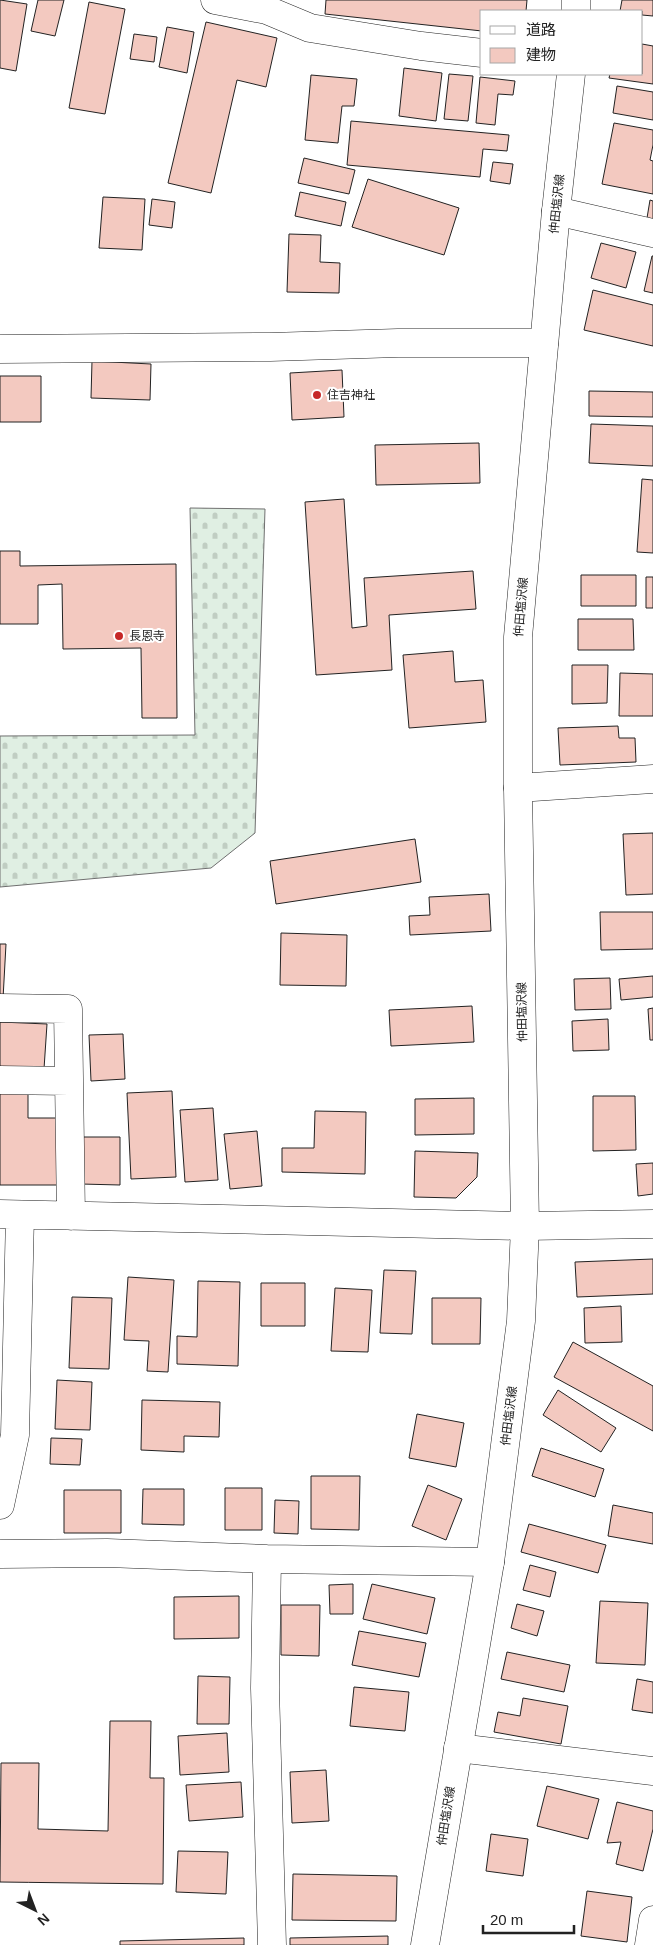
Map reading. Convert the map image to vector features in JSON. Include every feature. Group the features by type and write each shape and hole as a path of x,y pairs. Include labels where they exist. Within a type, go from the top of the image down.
{"street":[{"path":"215,0 267,10 310,28 422,46 480,53"},
{"name":"仲田塩沢線","path":"425,1945 490,1562 521,1321 525,1226 518,788 518,637 556,211 571,75"},
{"path":"556,211 653,233"},
{"path":"0,350 270,347 398,343 544,343"},
{"path":"518,788 653,779"},
{"path":"0,1008 68,1009 71,1216"},
{"path":"0,1080 69,1082"},
{"path":"0,1505 15,1435 10,1214 525,1226 653,1224"},
{"path":"0,1554 107,1553 267,1559 490,1562"},
{"path":"267,1559 265,1688 272,1945"},
{"path":"458,1748 653,1772"},
{"path":"649,1945 653,1920"}],"green space":[{"path":"190,508 265,509 255,833 211,868 0,887 0,736 195,735"}],"building":[{"path":"0,0 27,4 16,71 0,68"},
{"path":"38,0 64,0 55,36 31,31"},
{"path":"326,0 527,0 526,10 480,10 480,31 325,14"},
{"path":"622,0 653,0 653,16 643,15 643,10 620,10"},
{"path":"89,2 125,9 105,114 69,108"},
{"path":"206,22 277,38 266,87 237,80 211,193 168,183"},
{"path":"167,27 194,32 187,73 159,67"},
{"path":"134,34 157,37 154,62 130,59"},
{"path":"643,44 653,46 653,84 609,78 610,75 643,75"},
{"path":"404,68 442,73 436,121 399,116"},
{"path":"449,74 473,76 468,121 444,119"},
{"path":"311,75 357,79 354,106 342,106 338,143 305,140"},
{"path":"480,77 515,81 513,95 498,94 495,125 476,123"},
{"path":"617,86 653,92 653,120 613,113"},
{"path":"351,121 509,135 507,151 483,149 480,177 347,165"},
{"path":"614,123 653,130 650,160 653,161 653,194 602,184"},
{"path":"304,158 355,170 349,194 298,183"},
{"path":"493,162 513,164 510,184 490,181"},
{"path":"368,179 459,208 444,255 352,227"},
{"path":"300,192 346,202 341,226 295,216"},
{"path":"103,197 145,199 142,250 99,248"},
{"path":"152,199 175,202 172,228 149,225"},
{"path":"650,200 653,201 653,219 647,218"},
{"path":"289,234 321,235 320,262 340,263 339,293 287,292"},
{"path":"601,243 636,252 626,288 591,278"},
{"path":"653,256 653,293 644,291"},
{"path":"593,290 653,305 653,346 584,330"},
{"path":"92,361 151,364 150,400 91,398"},
{"name":"住吉神社","path":"342,370 344,417 292,420 290,373"},
{"path":"0,376 41,376 41,422 0,422"},
{"path":"589,391 653,392 653,417 589,416"},
{"path":"591,424 653,426 653,466 589,463"},
{"path":"479,443 480,483 376,485 375,445"},
{"path":"642,479 653,480 653,553 637,552"},
{"path":"344,499 352,628 367,626 364,578 473,571 476,609 389,615 392,670 316,675 305,502"},
{"name":"長恩寺","path":"0,551 20,551 20,566 176,564 177,718 142,718 141,648 63,649 62,584 38,585 38,624 0,624"},
{"path":"581,575 636,575 636,606 581,606"},
{"path":"646,577 653,577 653,608 646,608"},
{"path":"578,619 633,619 634,650 578,650"},
{"path":"453,651 455,682 483,680 486,722 409,728 403,655"},
{"path":"572,665 608,665 607,703 572,704"},
{"path":"620,673 653,674 653,716 619,716"},
{"path":"618,726 619,738 635,738 636,762 560,765 558,728"},
{"path":"653,833 653,894 626,895 623,834"},
{"path":"415,839 421,882 276,904 270,861"},
{"path":"489,894 491,931 410,935 409,916 430,915 429,897"},
{"path":"600,912 653,912 653,949 601,950"},
{"path":"281,933 347,935 346,986 280,985"},
{"path":"0,944 6,944 3,999 0,999"},
{"path":"653,976 653,997 621,1000 619,979"},
{"path":"610,978 611,1009 575,1010 574,979"},
{"path":"472,1006 474,1042 391,1046 389,1010"},
{"path":"653,1008 653,1040 650,1040 648,1009"},
{"path":"608,1019 609,1050 573,1051 572,1021"},
{"path":"0,1022 47,1024 44,1069 0,1067"},
{"path":"123,1034 125,1079 91,1081 89,1035"},
{"path":"172,1091 176,1177 131,1179 127,1093"},
{"path":"0,1093 28,1093 28,1118 59,1118 58,1185 0,1185"},
{"path":"593,1096 635,1096 636,1150 593,1151"},
{"path":"474,1098 474,1134 415,1135 415,1099"},
{"path":"213,1108 218,1180 185,1182 180,1110"},
{"path":"315,1111 366,1112 365,1174 282,1172 282,1148 314,1148"},
{"path":"257,1131 262,1186 230,1189 224,1134"},
{"path":"81,1137 120,1137 120,1185 81,1184"},
{"path":"415,1151 478,1153 477,1177 456,1198 414,1197"},
{"path":"653,1163 653,1194 638,1196 636,1164"},
{"path":"653,1259 653,1294 577,1297 575,1262"},
{"path":"384,1270 416,1271 412,1334 380,1333"},
{"path":"128,1277 174,1280 168,1372 147,1371 149,1341 124,1340"},
{"path":"198,1281 240,1282 238,1366 177,1364 177,1336 197,1337"},
{"path":"261,1283 305,1283 305,1326 261,1326"},
{"path":"335,1288 372,1290 368,1352 331,1351"},
{"path":"72,1297 112,1298 109,1369 69,1368"},
{"path":"432,1298 481,1298 480,1344 432,1344"},
{"path":"621,1306 622,1342 585,1343 584,1308"},
{"path":"573,1342 653,1386 653,1431 554,1377"},
{"path":"57,1380 92,1382 90,1430 55,1429"},
{"path":"558,1390 616,1428 601,1452 543,1415"},
{"path":"142,1400 220,1402 219,1437 184,1436 184,1452 141,1450"},
{"path":"417,1414 464,1423 456,1467 409,1458"},
{"path":"51,1438 82,1439 80,1465 50,1464"},
{"path":"541,1448 604,1469 595,1497 532,1476"},
{"path":"311,1476 360,1476 359,1530 311,1529"},
{"path":"428,1485 462,1499 446,1540 412,1526"},
{"path":"225,1488 262,1488 262,1530 225,1530"},
{"path":"143,1489 184,1489 184,1525 142,1524"},
{"path":"64,1490 121,1490 121,1533 64,1533"},
{"path":"275,1500 299,1501 298,1534 274,1533"},
{"path":"613,1505 653,1513 653,1544 608,1536"},
{"path":"529,1524 606,1545 598,1573 521,1552"},
{"path":"530,1565 556,1572 550,1597 523,1590"},
{"path":"353,1584 353,1614 330,1614 329,1585"},
{"path":"372,1584 435,1598 427,1634 363,1619"},
{"path":"239,1596 239,1638 174,1639 174,1597"},
{"path":"600,1601 648,1603 645,1665 596,1663"},
{"path":"517,1604 544,1611 537,1636 511,1628"},
{"path":"281,1605 320,1605 319,1656 281,1655"},
{"path":"359,1631 426,1643 419,1677 352,1665"},
{"path":"507,1652 570,1665 564,1692 501,1679"},
{"path":"198,1676 230,1677 229,1724 197,1724"},
{"path":"637,1679 653,1682 653,1713 632,1710"},
{"path":"354,1687 409,1692 405,1731 350,1726"},
{"path":"523,1698 568,1706 561,1744 494,1732 498,1712 520,1716"},
{"path":"110,1721 151,1721 150,1778 164,1778 163,1884 0,1882 1,1763 39,1763 38,1829 108,1831"},
{"path":"227,1733 229,1772 180,1775 178,1736"},
{"path":"326,1770 329,1821 292,1823 290,1772"},
{"path":"241,1782 243,1817 189,1821 186,1785"},
{"path":"547,1786 599,1799 588,1839 537,1826"},
{"path":"617,1802 653,1811 653,1829 643,1871 616,1864 621,1842 607,1843"},
{"path":"491,1834 528,1839 523,1876 486,1871"},
{"path":"178,1851 228,1852 226,1894 176,1892"},
{"path":"293,1874 397,1876 396,1921 292,1920"},
{"path":"587,1891 632,1897 627,1942 581,1936"},
{"path":"388,1936 388,1945 290,1945 290,1938"},
{"path":"244,1938 244,1945 120,1945 120,1941"}],"place":[{"name":"住吉神社","path":"317,395"},
{"name":"長恩寺","path":"119,636"}]}
